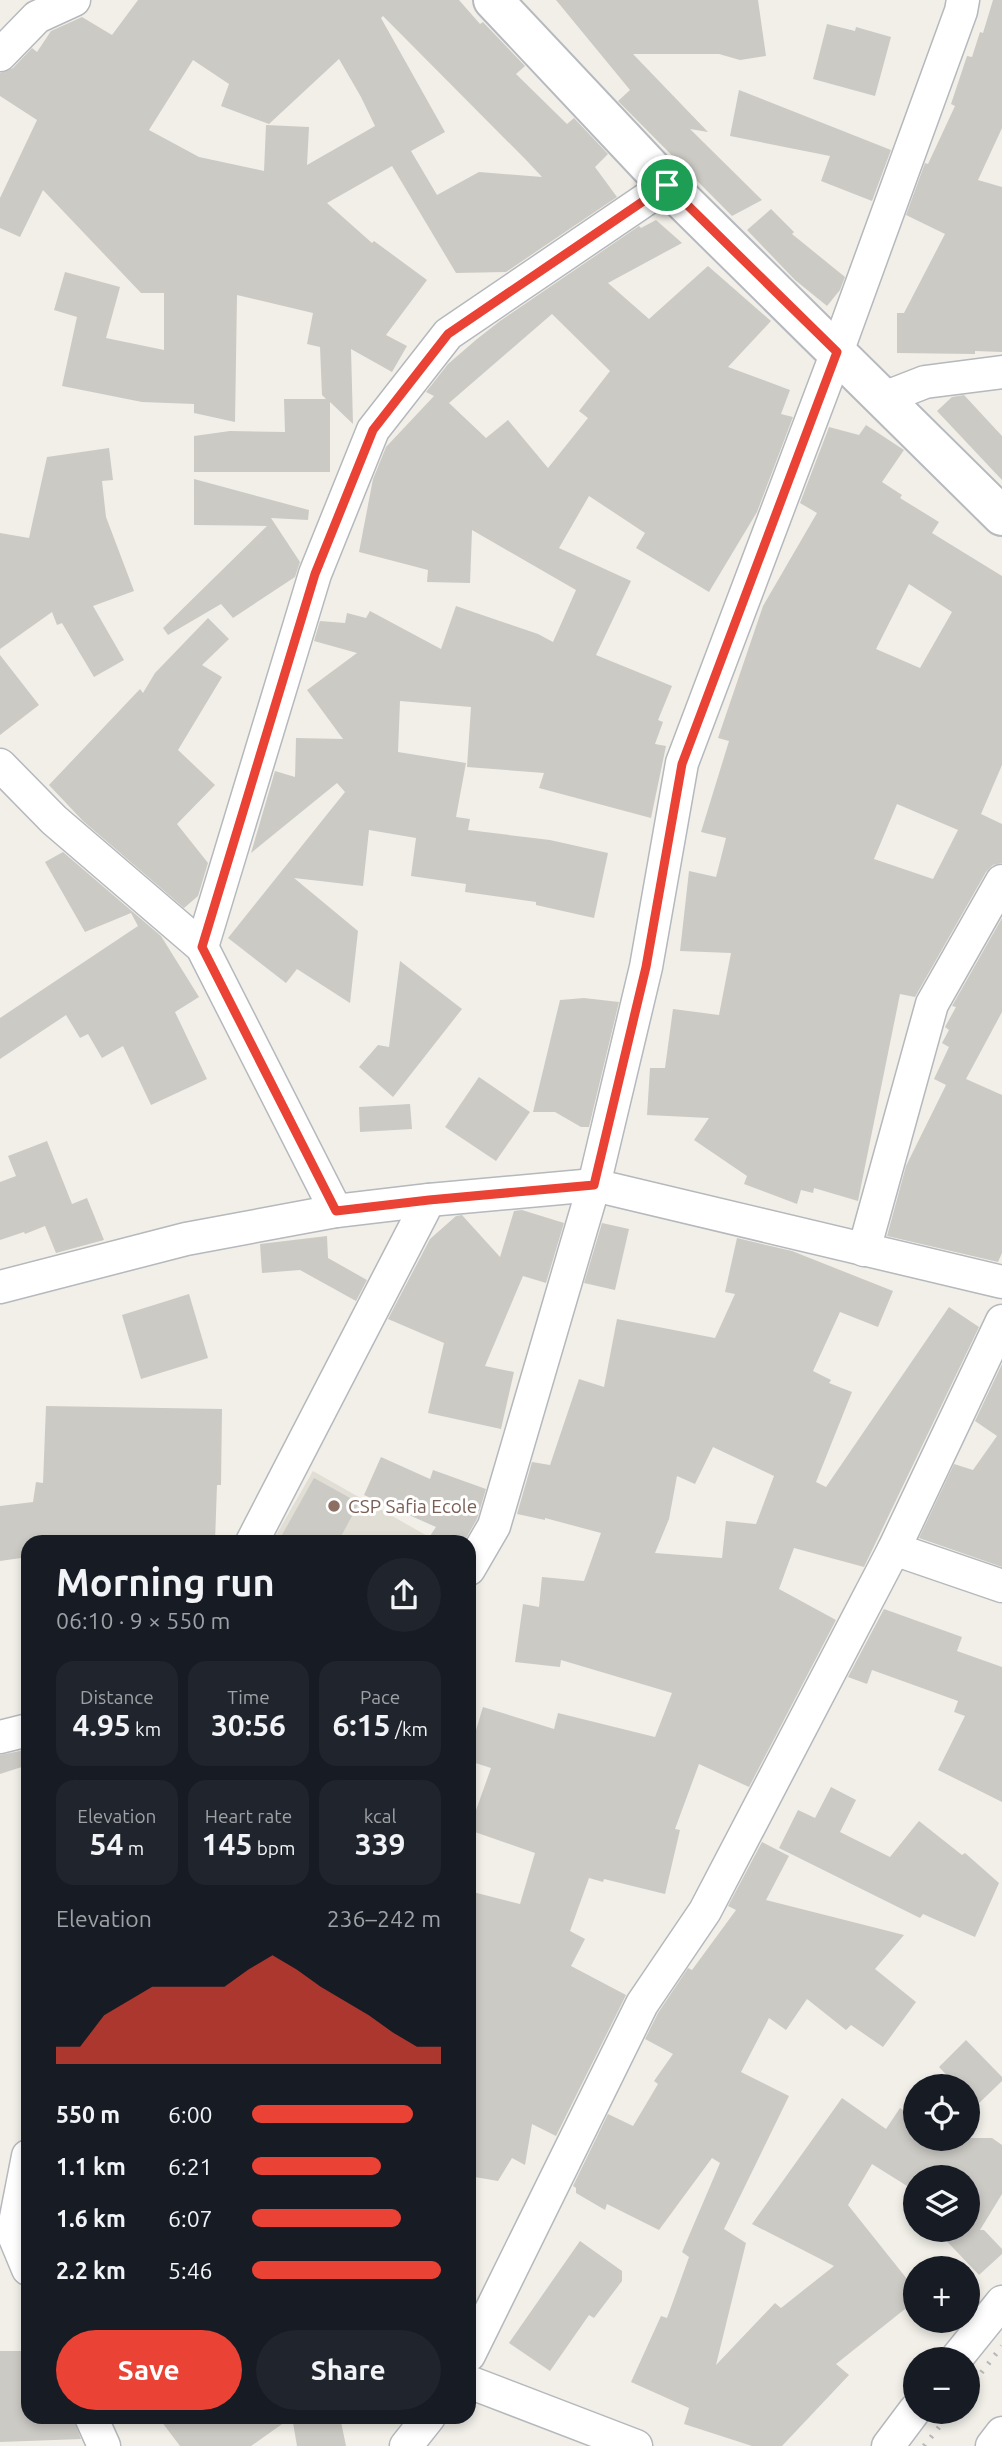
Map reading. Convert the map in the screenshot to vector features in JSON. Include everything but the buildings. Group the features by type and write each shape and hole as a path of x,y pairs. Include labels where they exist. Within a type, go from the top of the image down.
{"street":[{"path":"0,55 37,17 74,0"},
{"path":"493,0 667,185 1002,516"},
{"path":"476,1557 494,1526 594,1185 646,967 682,764 837,352 963,0"},
{"path":"202,947 315,574 373,430 448,334 667,185"},
{"path":"884,398 925,382 1002,372"},
{"path":"0,765 54,820 202,947 336,1211"},
{"path":"864,1250 932,1004 1002,881"},
{"path":"0,1287 186,1239 336,1211 594,1185 1002,1282"},
{"path":"256,1535 429,1200"},
{"path":"476,2342 642,2004 705,1911 894,1549 1002,1321"},
{"path":"894,1549 1002,1586"},
{"path":"0,1737 21,1732"},
{"path":"21,2192 13,2234 21,2253"},
{"path":"966,2347 1002,2302"},
{"path":"476,2385 636,2446"},
{"path":"94,2424 104,2446"},
{"path":"407,2446 424,2424"},
{"path":"888,2446 904,2424"},
{"path":"992,2446 1002,2434"}],"shaded area":[{"name":"CSP Safia Ecole","path":"313,1471 426,1535 276,1535"}],"railway":[{"path":"980,2374 1002,2346"},
{"path":"924,2446 941,2424"}],"place":[{"name":"CSP Safia Ecole","path":"334,1506"}],"route":[{"path":"667,185 837,352 682,764 646,967 594,1185 336,1211 202,947 315,574 373,430 448,334 667,185"}]}
